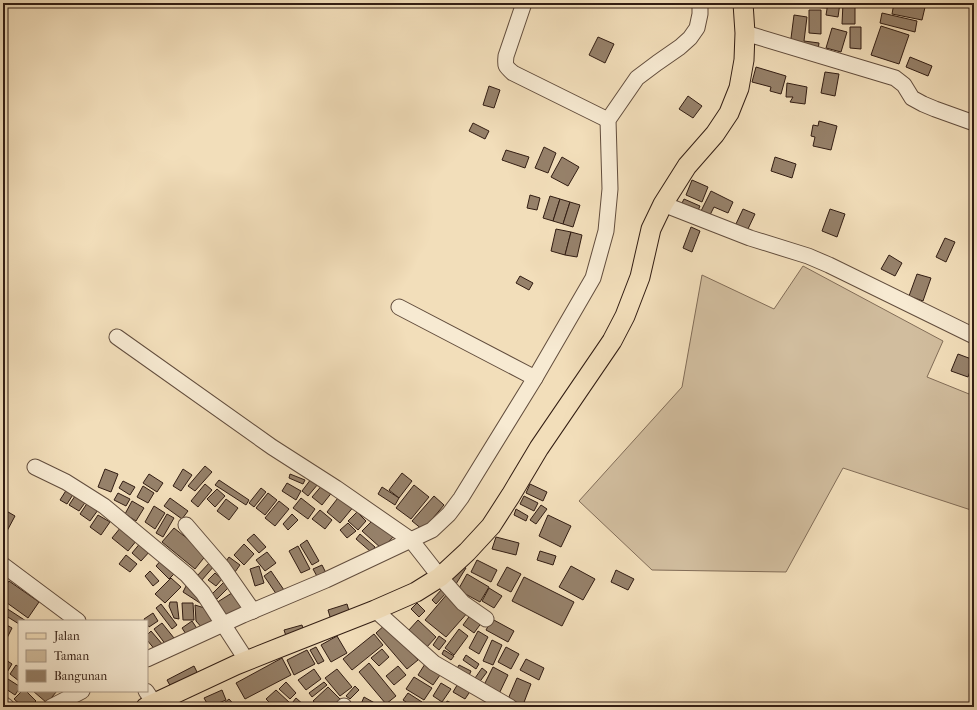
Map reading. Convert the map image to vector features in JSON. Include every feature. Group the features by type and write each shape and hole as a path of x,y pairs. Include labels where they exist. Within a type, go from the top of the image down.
{"main road":[{"path":"151,701 416,592 436,571 467,552 491,526 539,448 612,341 625,316 640,277 651,229 663,204 687,166 714,134 729,113 739,88 744,60 745,33 743,3"}],"street":[{"path":"524,3 506,56 506,67 513,73 608,120"},
{"path":"148,659 253,610 414,543 432,530 449,514 535,378 593,278 607,224 610,189 608,120 637,78 690,38 697,28 700,14 700,3"},
{"path":"745,33 895,78 904,85 912,98 935,109 974,123"},
{"path":"663,204 750,238 808,256 974,336"},
{"path":"399,307 535,378"},
{"path":"117,337 272,447 336,488 414,543 463,603 486,619"},
{"path":"35,467 66,482 104,506 187,575 203,593 247,661"},
{"path":"186,525 223,568 253,610"},
{"path":"3,566 77,620"},
{"path":"375,610 434,663 487,701 510,707"},
{"path":"51,707 80,692"},
{"path":"3,704 7,707"}],"green space":[{"path":"803,266 943,341 927,377 974,396 974,511 843,468 786,572 652,570 579,501 682,387 702,275 774,309"}],"building":[{"path":"811,3 827,3 827,8 811,7"},
{"path":"828,3 840,3 838,17 826,15"},
{"path":"843,3 855,3 855,24 842,24"},
{"path":"894,3 926,3 922,20 892,14"},
{"path":"809,10 821,10 821,34 809,33"},
{"path":"882,13 917,21 915,32 880,23"},
{"path":"794,15 807,17 804,41 819,43 818,50 790,46"},
{"path":"881,26 909,35 899,64 871,55"},
{"path":"850,27 861,27 861,49 850,48"},
{"path":"832,28 847,32 841,52 826,48"},
{"path":"598,37 614,44 605,63 589,55"},
{"path":"910,57 932,66 928,76 906,67"},
{"path":"756,67 786,76 781,94 770,91 771,87 752,82"},
{"path":"825,72 839,74 835,96 821,93"},
{"path":"787,83 807,87 805,104 790,102 793,97 786,97"},
{"path":"489,86 500,90 494,108 483,105"},
{"path":"688,96 702,106 693,118 679,109"},
{"path":"819,121 837,126 831,150 813,146 815,137 811,136 813,125 818,126"},
{"path":"473,123 489,131 485,139 469,131"},
{"path":"544,147 556,153 548,173 535,168"},
{"path":"506,150 529,157 525,168 502,160"},
{"path":"562,157 579,167 568,186 551,177"},
{"path":"775,157 796,164 792,178 771,171"},
{"path":"692,180 708,187 702,202 686,195"},
{"path":"711,191 733,202 728,213 714,207 709,217 700,213"},
{"path":"530,195 540,198 537,210 527,208"},
{"path":"550,196 560,199 553,221 543,218"},
{"path":"560,199 570,202 563,224 553,221"},
{"path":"684,199 700,206 697,213 680,207"},
{"path":"570,202 580,205 573,227 563,224"},
{"path":"743,209 755,214 747,231 735,226"},
{"path":"830,209 845,214 837,237 822,231"},
{"path":"691,227 700,231 692,252 683,248"},
{"path":"556,229 571,232 565,255 551,251"},
{"path":"571,232 582,235 577,257 565,255"},
{"path":"945,238 955,242 946,262 936,257"},
{"path":"889,255 902,263 895,276 881,269"},
{"path":"917,274 931,278 923,301 909,296"},
{"path":"520,276 533,283 529,290 516,283"},
{"path":"958,354 974,360 968,377 951,371"},
{"path":"205,466 212,472 195,491 188,486"},
{"path":"105,469 118,474 111,492 98,487"},
{"path":"183,469 192,475 181,491 173,486"},
{"path":"402,473 412,481 399,498 389,490"},
{"path":"149,474 163,483 157,492 143,483"},
{"path":"290,474 305,480 303,484 289,478"},
{"path":"311,479 318,484 308,496 302,491"},
{"path":"219,480 249,500 246,505 215,485"},
{"path":"123,481 135,487 130,495 119,488"},
{"path":"287,483 301,491 296,500 282,491"},
{"path":"324,483 333,491 322,505 312,497"},
{"path":"205,484 212,490 198,507 191,501"},
{"path":"530,484 547,492 543,501 526,493"},
{"path":"414,485 429,497 411,519 396,508"},
{"path":"143,486 154,493 148,503 137,497"},
{"path":"382,487 399,498 395,505 378,494"},
{"path":"261,488 266,492 254,507 249,503"},
{"path":"67,489 74,493 67,504 60,500"},
{"path":"217,489 225,496 215,507 207,499"},
{"path":"77,493 87,500 79,511 69,505"},
{"path":"118,493 130,499 126,506 114,500"},
{"path":"268,493 277,500 265,515 256,508"},
{"path":"341,494 355,505 340,523 327,512"},
{"path":"434,496 444,505 423,530 412,521"},
{"path":"524,496 538,503 534,511 520,504"},
{"path":"170,498 188,511 182,519 164,506"},
{"path":"301,498 315,509 308,519 293,508"},
{"path":"226,499 238,508 229,520 217,511"},
{"path":"132,501 144,508 136,521 125,514"},
{"path":"279,501 289,509 275,526 265,518"},
{"path":"88,502 98,510 90,521 80,514"},
{"path":"541,505 547,509 536,524 530,520"},
{"path":"154,506 165,513 155,529 145,522"},
{"path":"3,509 15,516 7,531 3,529"},
{"path":"516,509 528,516 526,521 514,515"},
{"path":"320,510 332,520 325,529 312,519"},
{"path":"357,512 366,521 358,530 348,521"},
{"path":"167,514 174,518 163,537 156,533"},
{"path":"292,514 298,520 288,530 283,524"},
{"path":"98,515 110,522 101,535 90,527"},
{"path":"548,515 571,526 561,547 539,536"},
{"path":"374,519 394,536 382,549 362,531"},
{"path":"348,523 356,531 347,538 340,530"},
{"path":"121,527 137,540 128,551 112,538"},
{"path":"174,528 207,554 195,569 162,542"},
{"path":"254,534 266,547 259,553 247,540"},
{"path":"360,534 375,547 371,552 356,539"},
{"path":"496,537 519,543 516,555 492,549"},
{"path":"307,540 319,561 312,565 300,545"},
{"path":"142,541 151,550 141,561 132,553"},
{"path":"244,544 254,554 244,565 234,555"},
{"path":"298,546 310,569 301,573 289,551"},
{"path":"540,551 556,556 553,565 537,560"},
{"path":"267,552 276,563 265,571 256,560"},
{"path":"126,555 137,564 130,572 119,564"},
{"path":"229,557 240,565 235,572 224,564"},
{"path":"163,558 177,571 169,579 156,566"},
{"path":"477,560 497,570 491,582 471,572"},
{"path":"211,561 215,565 201,581 196,577"},
{"path":"322,565 327,575 319,580 313,569"},
{"path":"460,565 466,568 456,584 451,581"},
{"path":"259,566 264,583 255,586 250,569"},
{"path":"571,566 595,579 583,600 559,587"},
{"path":"507,567 521,574 511,592 497,585"},
{"path":"616,570 634,579 628,590 611,582"},
{"path":"150,571 159,581 153,586 145,576"},
{"path":"271,571 284,590 277,595 264,576"},
{"path":"215,573 222,579 216,586 208,580"},
{"path":"467,574 489,587 480,602 458,590"},
{"path":"524,577 574,602 562,626 512,601"},
{"path":"171,578 181,587 165,603 155,594"},
{"path":"9,581 39,602 28,618 3,600 3,589"},
{"path":"224,582 229,587 217,599 212,594"},
{"path":"186,586 204,597 200,603 183,592"},
{"path":"489,588 502,596 494,608 482,601"},
{"path":"442,589 446,593 436,604 432,600"},
{"path":"235,591 245,606 226,618 216,603"},
{"path":"448,593 469,611 446,637 425,620"},
{"path":"170,602 177,602 179,619 174,618 169,606"},
{"path":"182,603 193,603 194,620 183,620"},
{"path":"417,603 425,611 419,617 411,609"},
{"path":"161,604 177,625 172,629 156,608"},
{"path":"347,604 350,614 331,620 328,610"},
{"path":"195,605 211,610 217,624 203,629 196,621"},
{"path":"3,606 24,620 18,620 18,623 3,614"},
{"path":"153,613 158,621 149,627 148,620 144,619"},
{"path":"471,614 482,622 474,633 463,625"},
{"path":"492,619 514,631 508,642 486,630"},
{"path":"418,620 436,637 426,648 408,631"},
{"path":"192,621 198,630 188,637 182,628"},
{"path":"3,623 12,628 7,638 3,636"},
{"path":"162,623 174,638 166,645 154,629"},
{"path":"387,623 418,660 407,669 376,633"},
{"path":"302,625 305,636 288,642 284,630"},
{"path":"459,629 468,636 454,655 445,648"},
{"path":"151,631 163,645 156,651 148,641 148,634"},
{"path":"478,631 488,637 479,654 469,648"},
{"path":"374,634 383,645 352,670 343,659"},
{"path":"337,636 347,653 331,662 321,645"},
{"path":"439,636 446,641 439,650 433,645"},
{"path":"492,640 502,645 493,665 483,661"},
{"path":"316,647 324,661 318,664 310,650"},
{"path":"506,647 519,654 511,669 498,662"},
{"path":"382,649 389,657 379,666 371,658"},
{"path":"307,650 315,664 294,675 287,660"},
{"path":"444,650 454,656 451,660 442,654"},
{"path":"466,655 479,664 476,669 463,660"},
{"path":"3,658 12,664 3,679"},
{"path":"282,658 291,675 245,699 236,683"},
{"path":"526,659 544,668 539,680 520,670"},
{"path":"369,663 396,696 386,704 359,672"},
{"path":"425,664 440,675 433,685 418,675"},
{"path":"16,665 18,666 18,680 10,674"},
{"path":"459,665 471,671 467,680 454,674"},
{"path":"194,666 199,676 172,689 167,680"},
{"path":"398,666 406,675 394,685 386,676"},
{"path":"493,667 508,675 498,696 482,689"},
{"path":"482,668 487,672 478,684 473,681"},
{"path":"314,669 321,679 306,690 298,680"},
{"path":"337,669 352,687 340,696 325,678"},
{"path":"414,677 432,688 424,700 406,689"},
{"path":"517,678 531,684 523,705 508,699"},
{"path":"8,679 18,685 18,690 15,695 3,687"},
{"path":"286,682 296,693 290,699 279,689"},
{"path":"324,682 327,685 312,697 309,693"},
{"path":"459,682 471,690 465,699 453,692"},
{"path":"441,683 451,689 442,702 433,696"},
{"path":"355,686 359,690 350,699 346,696"},
{"path":"328,687 343,702 338,707 320,707 313,701"},
{"path":"222,690 226,700 209,707 204,698"},
{"path":"276,690 290,703 286,707 274,707 266,699"},
{"path":"21,692 27,692 36,701 30,707 23,707 14,699"},
{"path":"34,692 56,692 47,703"},
{"path":"408,693 422,702 418,707 413,707 403,700"},
{"path":"364,697 380,707 366,707 361,704"},
{"path":"296,698 305,706 304,707 289,707"},
{"path":"229,699 236,707 219,707"},
{"path":"447,701 460,707 445,706"}]}
